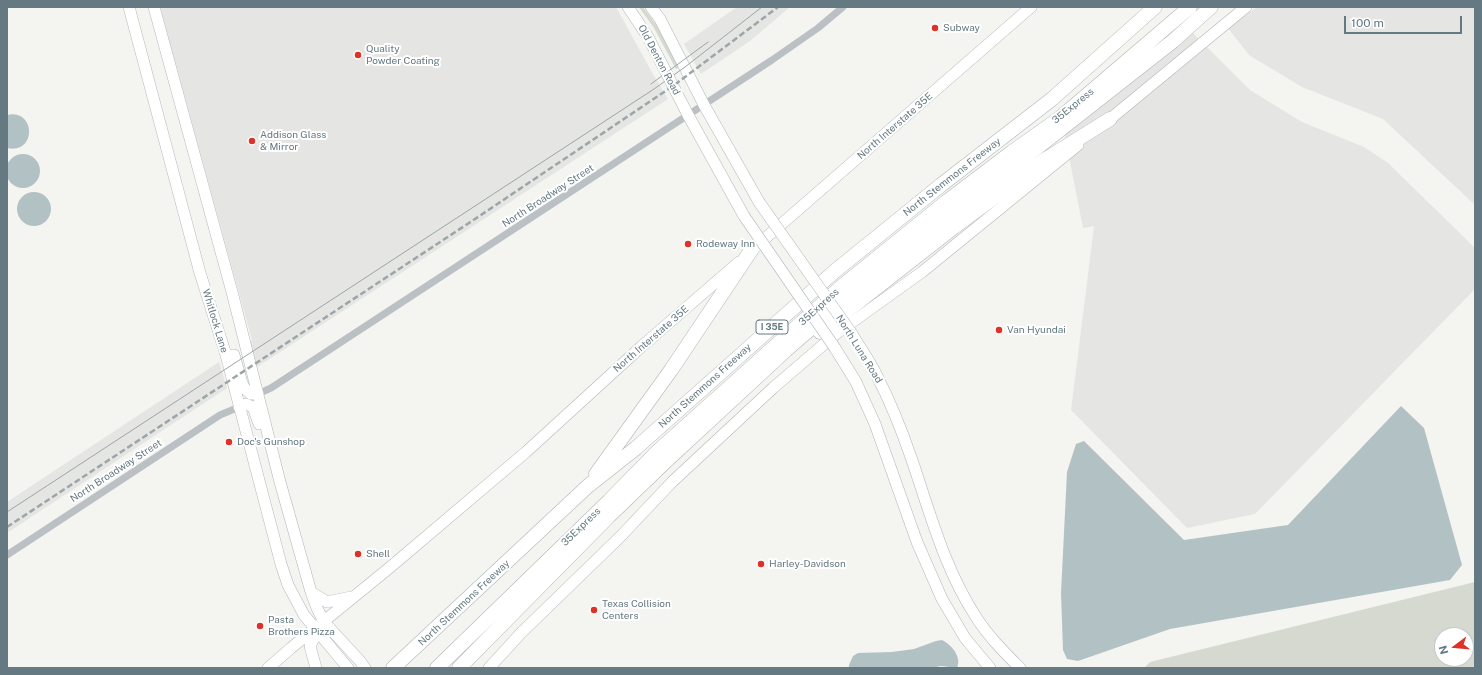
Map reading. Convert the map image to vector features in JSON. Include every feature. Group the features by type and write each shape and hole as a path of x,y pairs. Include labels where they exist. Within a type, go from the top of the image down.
{"highway":[{"name":"North Stemmons Freeway","path":"398,664 588,486 636,448 835,271 941,185 1052,99 1155,7"},
{"name":"35Express","path":"437,668 609,501 658,450 841,287 946,202 1060,118 1190,7"},
{"name":"I 35E","path":"459,668 614,511 786,350 847,297 1173,41 1211,7"},
{"path":"786,350 815,336 942,236 1046,159 1110,119"},
{"path":"588,486 671,370 709,311 752,250"}],"main road":[{"name":"Whitlock Lane","path":"129,7 200,273 226,355 281,564 288,585 304,616 319,627"},
{"path":"154,7 232,292 280,482 311,592 317,608 319,627 348,668"},
{"name":"Old Denton Road","path":"628,7 648,37 688,115"},
{"name":"Old Denton Road","path":"651,7 660,19 704,105"},
{"name":"North Interstate 35E","path":"268,668 319,627 526,452 641,347 795,211 1031,7"},
{"path":"489,668 521,633 620,536 672,482 773,388 838,332 922,272 1246,7"},
{"name":"North Luna Road","path":"704,105 759,202 852,334 877,374 893,409 912,459 934,527 956,580 976,617 1000,647 1020,668"},
{"name":"North Luna Road","path":"688,115 744,216 835,348 856,382 875,424 917,542 942,599 965,638 990,668"},
{"path":"226,355 234,355 245,389 251,394 258,394"},
{"path":"239,407 246,404 253,407 272,469 280,482"},
{"path":"311,592 327,602 348,598 359,593"},
{"path":"316,668 310,646 319,627"},
{"path":"319,627 360,660 365,668"}],"street":[{"name":"North Broadway Street","path":"258,394 271,388 704,105 818,28 843,7"},
{"name":"North Broadway Street","path":"7,555 220,415 239,407"}],"shaded area":[{"path":"160,7 616,7 668,99 254,369 246,344 252,340"},
{"path":"639,7 643,7 657,26 679,67 676,69 654,28"},
{"path":"737,7 790,7 750,41 701,74 684,44"},
{"path":"1257,7 1475,7 1475,205 1383,119 1302,87 1249,55 1228,28"},
{"path":"1185,25 1250,90 1302,122 1364,147 1388,163 1475,248 1475,289 1255,514 1187,528 1071,410 1094,226 1083,228 1063,126"},
{"path":"7,115 17,115 23,118 28,124 28,139 24,145 17,148 7,148"},
{"path":"20,154 26,154 30,155 37,161 40,171 39,178 33,185 26,188 20,188 16,187 9,181 6,174 6,168 7,164 13,157"},
{"path":"31,192 37,192 41,193 48,199 51,209 50,216 44,223 37,226 31,226 27,225 20,219 17,212 17,206 18,202 24,195"},
{"path":"219,362 227,388 7,533 7,502"},
{"path":"1401,406 1424,428 1462,565 1450,580 1170,629 1078,661 1067,659 1063,650 1061,593 1067,472 1076,444 1084,441 1184,540 1288,525"},
{"path":"1475,582 1475,668 1144,668 1150,662"},
{"path":"942,640 955,652 958,660 957,668 941,666 931,668 849,668 853,656 858,653 892,652 914,649"}],"tram line":[{"path":"7,512 654,89 685,67 762,7"},
{"path":"651,84 708,42"}],"railway":[{"path":"7,527 472,221 673,86 778,7"}],"place":[{"name":"Subway","path":"935,28"},
{"name":"Quality Powder Coating","path":"358,55"},
{"name":"Addison Glass & Mirror","path":"252,141"},
{"name":"Rodeway Inn","path":"688,244"},
{"name":"Van Hyundai","path":"999,330"},
{"name":"Doc's Gunshop","path":"229,442"},
{"name":"Shell","path":"358,554"},
{"name":"Harley-Davidson","path":"761,564"},
{"name":"Texas Collision Centers","path":"594,610"},
{"name":"Pasta Brothers Pizza","path":"260,626"}]}
